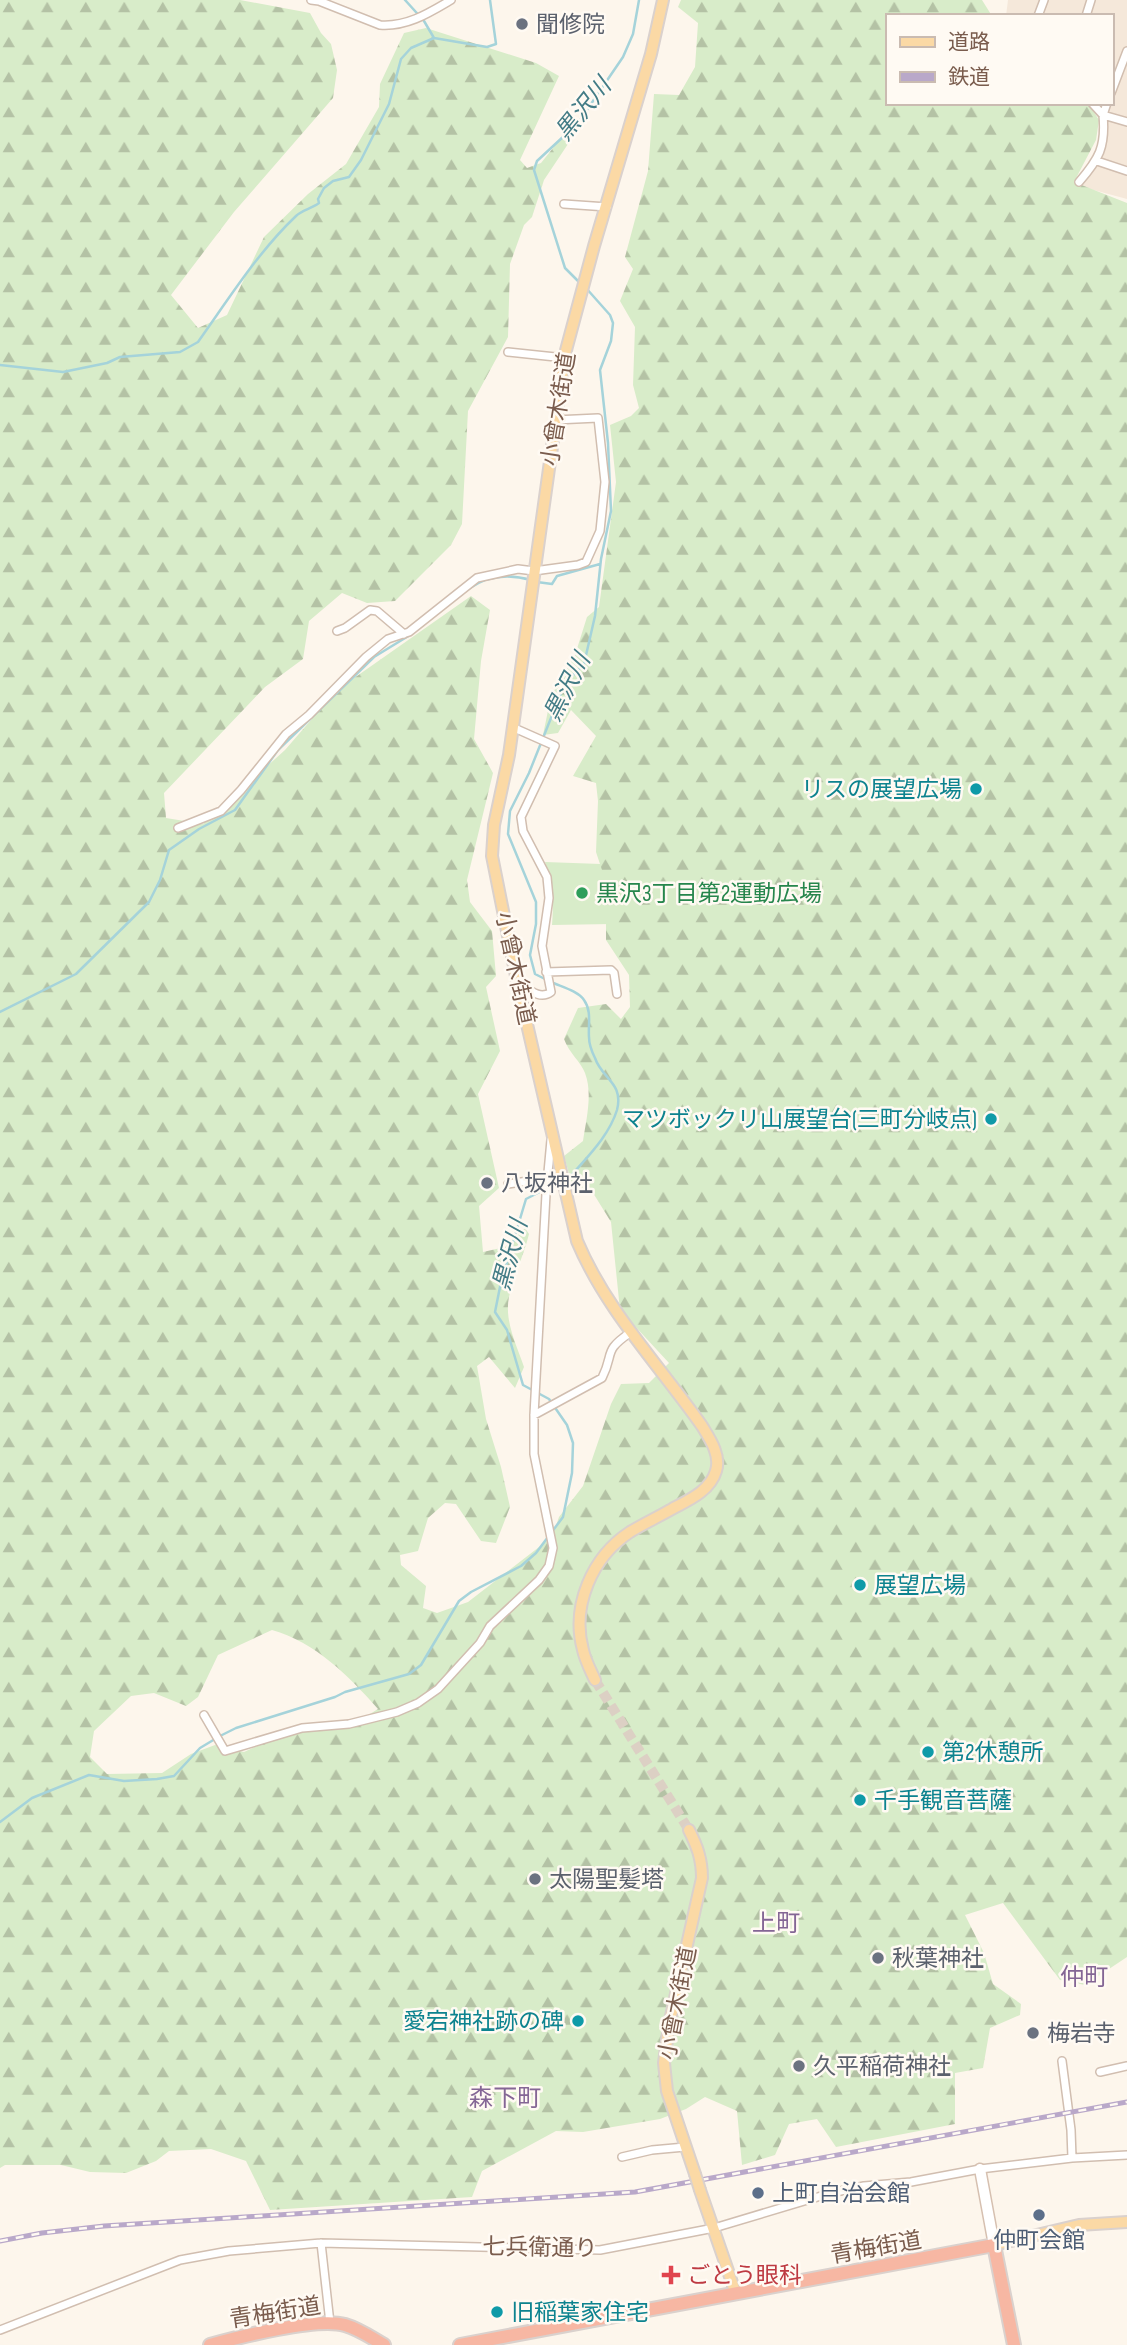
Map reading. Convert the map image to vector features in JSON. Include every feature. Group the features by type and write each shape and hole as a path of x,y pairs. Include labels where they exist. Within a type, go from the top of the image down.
{"highway":[{"name":"青梅街道","path":"460,2345 994,2245"},
{"path":"994,2245 1014,2345"},
{"name":"青梅街道","path":"209,2345 248,2335 330,2323 355,2329 384,2345"}],"main road":[{"path":"607,207 651,54 663,0"},
{"name":"小曾木街道","path":"595,1680 583,1650 580,1623 588,1581 598,1563 628,1533 701,1493 716,1472 717,1458 702,1426 608,1301 588,1267 577,1241 517,981 492,856 494,825 512,727 565,358 581,292 607,207"},
{"name":"小曾木街道","path":"689,1830 698,1848 702,1878 669,2025 664,2063 667,2091 714,2228"},
{"path":"994,2245 1079,2225 1127,2222"},
{"path":"714,2228 736,2294"}],"street":[{"path":"310,0 387,26 409,22 452,0"},
{"path":"1113,89 1124,68 1127,51"},
{"path":"1094,105 1103,114 1127,122"},
{"path":"1079,182 1097,161 1106,105"},
{"path":"1097,161 1127,171"},
{"path":"564,204 607,207"},
{"path":"508,352 565,358"},
{"path":"178,828 221,811 286,734 309,715 366,657 388,639 417,626 477,578 519,569 533,577 586,562 600,531 605,482 598,418 555,420"},
{"path":"337,631 370,610 377,611 404,634"},
{"path":"512,727 555,746 521,817 523,831 544,868 549,888 542,946 551,992 539,995 517,981"},
{"path":"547,973 611,970 614,973 617,994"},
{"path":"204,1715 225,1751 302,1728 349,1724 397,1712 418,1703 438,1689 480,1643 490,1626 539,1580 549,1566 553,1548 534,1454 534,1415 546,1194 552,1133"},
{"path":"508,1184 547,1180"},
{"path":"534,1415 602,1378 613,1345 631,1332"},
{"path":"1062,2061 1072,2158"},
{"path":"1100,2072 1127,2066"},
{"path":"622,2157 652,2150 685,2147"},
{"name":"七兵衛通り","path":"0,2330 180,2260 229,2251 321,2243 600,2250 714,2228 831,2193 980,2169 1072,2158 1127,2155"},
{"path":"980,2169 994,2245"},
{"path":"321,2243 330,2323"}],"shaded area":[{"path":"1008,0 1127,0 1127,199 1075,185 1101,140 1105,113 1095,105 1113,105 1113,14 1006,14"}],"green space":[{"path":"0,0 240,0 310,13 321,33 331,44 337,70 333,98 234,212 171,295 198,328 227,315 264,237 308,194 346,164 379,107 380,84 404,33 426,28 536,63 559,76 520,160 527,168 541,163 565,133 574,135 544,180 532,217 524,225 510,264 508,337 468,411 462,524 451,545 395,601 367,603 342,593 309,621 303,659 265,687 164,793 166,818 203,824 285,750 337,690 471,596 490,610 481,661 474,739 493,773 467,880 470,902 492,931 496,976 486,987 500,1051 478,1094 499,1188 479,1206 483,1252 505,1247 525,1228 529,1234 508,1306 512,1333 524,1367 515,1388 489,1357 477,1366 486,1419 510,1507 496,1543 481,1541 456,1504 445,1503 428,1518 418,1551 400,1555 401,1565 426,1586 423,1608 437,1613 468,1602 552,1537 559,1517 583,1486 611,1404 621,1384 649,1383 669,1363 620,1310 611,1222 590,1188 573,1188 564,1156 583,1141 589,1098 585,1073 564,1039 578,1008 606,1004 621,1019 630,1007 629,975 606,940 606,882 596,852 596,783 573,776 596,736 571,710 558,733 543,735 551,696 575,655 587,617 599,607 616,482 610,425 631,416 639,408 633,385 635,327 620,301 633,269 625,257 648,171 654,94 679,95 695,67 698,23 678,7 681,0 982,0 991,14 886,14 886,105 1089,105 1099,120 1096,140 1074,182 1127,203 1127,1957 1085,1985 1060,1980 1003,1903 965,1915 984,1953 993,1984 1021,2004 1020,2015 990,2028 983,2068 955,2073 955,2124 836,2147 817,2119 789,2124 775,2155 742,2165 737,2111 705,2097 686,2109 660,2119 583,2132 556,2131 482,2171 472,2197 270,2210 246,2161 211,2149 169,2151 156,2161 126,2173 90,2172 61,2165 5,2165 0,2168","holes":["272,1630 303,1643 330,1662 378,1709 349,1727 305,1724 244,1752 215,1745 191,1754 162,1773 107,1774 90,1757 94,1731 131,1696 154,1693 186,1706 198,1697 218,1655"]},
{"name":"黒沢3丁目第2運動広場","path":"545,862 601,864 611,890 612,924 552,925 552,893"}],"waterway":[{"path":"405,0 424,21 434,38 487,47 496,44 490,0"},
{"name":"黒沢川","path":"581,284 565,268 534,170 537,161 578,123 623,57 633,34 639,0"},
{"path":"0,365 63,372 107,363 120,357 180,352 198,342 244,277 282,230 298,214 319,203 318,199 324,188 333,181 349,177 361,160 389,104 401,59 411,48 434,38"},
{"name":"黒沢川","path":"545,979 535,974 530,955 536,924 536,902 508,834 510,811 529,773 565,683 584,664 595,616 601,559 611,511 608,443 600,370 611,341 613,323 610,315 586,288"},
{"path":"537,582 552,584 557,576 600,564"},
{"path":"470,588 484,580 499,577 531,580"},
{"path":"0,1012 76,974 149,902 160,880 169,850 199,829 235,810 278,750 374,657 410,635"},
{"name":"黒沢川","path":"551,982 578,994 584,1000 589,1013 591,1048 598,1065 618,1093 617,1110 603,1137 570,1177 565,1179"},
{"name":"黒沢川","path":"0,1822 32,1798 89,1775 124,1781 174,1776 200,1748 236,1728 409,1674 421,1665 459,1601 521,1566 536,1553 563,1517 572,1473 573,1443 567,1425 549,1399 523,1385 507,1330 495,1312 501,1282 526,1199 559,1182"}],"tunnel":[{"path":"595,1680 689,1830"}],"railway":[{"path":"0,2241 104,2226 635,2192 1127,2102"}],"place":[{"name":"聞修院","path":"522,24"},
{"name":"リスの展望広場","path":"976,789"},
{"name":"黒沢3丁目第2運動広場","path":"582,893"},
{"name":"マツボックリ山展望台(三町分岐点)","path":"991,1119"},
{"name":"八坂神社","path":"487,1183"},
{"name":"展望広場","path":"860,1585"},
{"name":"第2休憩所","path":"928,1752"},
{"name":"千手観音菩薩","path":"860,1800"},
{"name":"太陽聖髪塔","path":"535,1879"},
{"name":"秋葉神社","path":"878,1958"},
{"name":"愛宕神社跡の碑","path":"578,2021"},
{"name":"梅岩寺","path":"1033,2033"},
{"name":"久平稲荷神社","path":"799,2066"},
{"name":"上町自治会館","path":"758,2193"},
{"name":"仲町会館","path":"1039,2215"},
{"name":"ごとう眼科","path":"671,2275"},
{"name":"旧稲葉家住宅","path":"497,2312"}],"district":[{"name":"上町","path":"776,1923"},
{"name":"仲町","path":"1084,1977"},
{"name":"森下町","path":"505,2098"}]}
